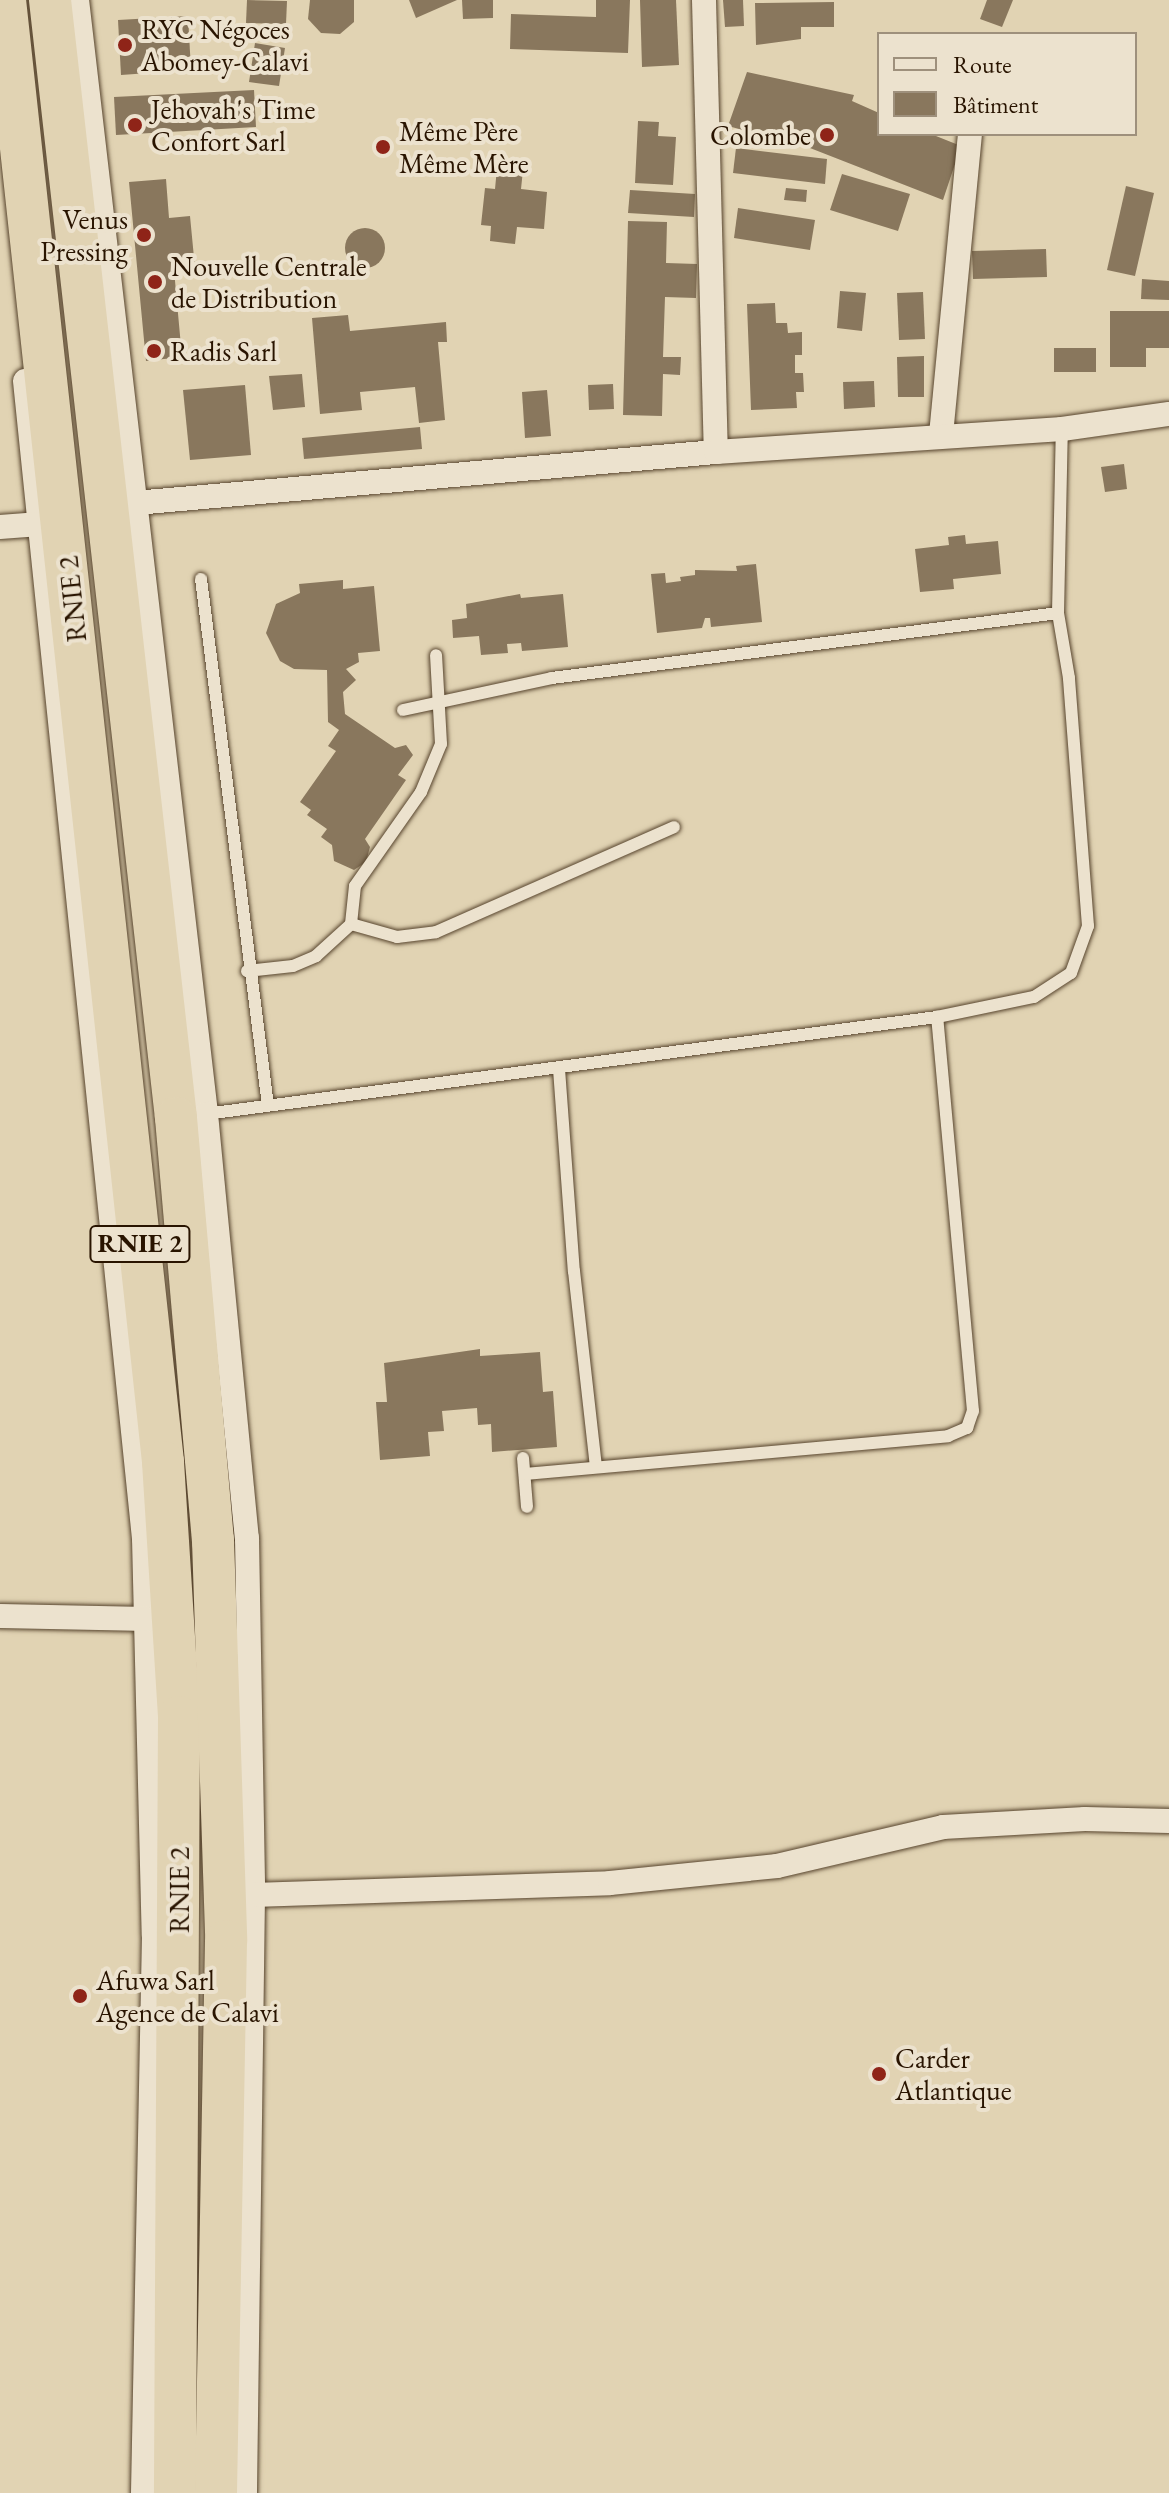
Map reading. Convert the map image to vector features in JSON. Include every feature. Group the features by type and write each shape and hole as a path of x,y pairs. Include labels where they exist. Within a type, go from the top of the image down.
{"highway":[{"name":"RNIE 2","path":"5,0 163,1462 179,1717 175,2493"},
{"name":"RNIE 2","path":"50,0 176,1118 213,1540 226,1941 216,2493"}],"street":[{"path":"77,0 206,1114 247,1538 253,1895 245,2493"},
{"path":"704,0 716,452"},
{"path":"941,435 970,136"},
{"path":"0,144 144,1538 154,1935 143,2493"},
{"path":"135,503 716,452 1062,429 1169,414"},
{"path":"0,527 40,524"},
{"path":"0,1616 148,1619"},
{"path":"253,1895 610,1883 777,1866 943,1827 1085,1819 1169,1821"}],"lane":[{"path":"206,1114 937,1017 1034,997 1071,973 1088,926 1069,678 1058,613 1062,429"},
{"path":"201,579 247,971 268,1106"},
{"path":"403,710 552,678 1058,613"},
{"path":"247,971 293,966 316,956 351,924 355,886 421,792 435,762 442,704 436,655"},
{"path":"351,924 397,937 436,932 674,827"},
{"path":"525,1474 948,1436 967,1428 973,1411 937,1017"},
{"path":"559,1069 574,1271 596,1467"},
{"path":"523,1458 527,1507"}],"building":[{"path":"247,0 287,1 286,24 246,23"},
{"path":"310,0 354,0 354,22 340,34 321,33 308,19"},
{"path":"409,0 457,0 416,18"},
{"path":"462,0 493,0 493,18 463,19"},
{"path":"596,0 630,0 628,53 510,49 511,14 596,17"},
{"path":"640,0 676,0 679,65 642,67"},
{"path":"723,0 743,0 744,26 725,27"},
{"path":"987,0 1013,0 1002,27 980,19"},
{"path":"834,2 834,27 801,27 801,39 756,45 755,3"},
{"path":"188,16 191,70 121,75 118,20"},
{"path":"255,43 285,48 279,86 249,82"},
{"path":"747,72 854,95 852,101 877,112 877,136 936,136 961,146 943,200 810,148 728,126"},
{"path":"254,90 256,127 116,135 114,97"},
{"path":"638,121 659,122 658,136 676,137 673,185 635,183"},
{"path":"736,148 827,159 825,184 733,173"},
{"path":"497,168 523,170 521,189 547,192 544,229 517,227 515,244 490,241 491,226 481,225 485,188 495,189"},
{"path":"842,174 910,194 898,231 830,210"},
{"path":"166,179 169,218 190,216 195,268 174,270 182,357 146,361 129,182"},
{"path":"1126,186 1154,193 1135,276 1107,270"},
{"path":"786,188 807,190 806,202 784,200"},
{"path":"630,190 695,194 694,217 628,213"},
{"path":"738,208 815,220 810,250 734,238"},
{"path":"628,221 667,222 666,263 697,264 696,298 665,297 663,357 681,357 680,375 663,374 662,416 623,415"},
{"path":"365,228 379,234 385,248 379,262 365,268 351,262 345,248 351,234"},
{"path":"1046,249 1047,277 973,279 972,251"},
{"path":"1142,279 1169,281 1169,300 1141,299"},
{"path":"840,291 866,293 862,331 837,328"},
{"path":"923,292 925,339 899,340 897,293"},
{"path":"775,303 776,323 787,323 788,333 802,332 802,355 795,355 795,373 803,373 804,392 796,392 797,408 751,410 747,304"},
{"path":"1110,311 1169,311 1169,348 1146,348 1146,367 1110,367"},
{"path":"348,315 350,331 446,322 447,342 438,342 445,420 419,423 415,387 360,392 362,410 320,414 312,318"},
{"path":"1054,348 1096,348 1096,372 1054,372"},
{"path":"924,356 924,397 898,397 897,357"},
{"path":"302,374 305,407 273,410 269,376"},
{"path":"874,381 875,407 844,409 843,382"},
{"path":"613,384 614,409 589,410 588,385"},
{"path":"245,385 251,455 190,460 183,390"},
{"path":"547,390 551,436 525,438 522,392"},
{"path":"420,427 422,449 304,459 302,438"},
{"path":"1124,464 1127,489 1105,492 1101,467"},
{"path":"965,535 966,544 998,541 1001,574 953,579 954,589 920,592 915,549 949,545 948,537"},
{"path":"756,564 762,622 711,627 710,618 705,618 702,628 657,633 651,574 665,573 666,583 695,575 695,570 737,571 736,566"},
{"path":"343,580 343,589 374,586 380,651 358,653 359,662 346,669 356,680 343,692 345,714 395,748 406,745 413,755 398,775 406,780 365,839 370,847 366,862 354,870 334,861 332,845 321,837 327,829 307,815 311,810 300,802 336,751 328,746 339,730 328,722 327,670 294,669 280,661 266,633 276,604 300,593 299,584"},
{"path":"520,594 521,598 563,594 568,647 522,651 521,643 507,644 508,653 481,655 479,636 453,638 452,620 467,618 466,604"},
{"path":"480,1349 480,1356 540,1352 543,1392 553,1391 557,1447 492,1452 491,1424 478,1425 477,1408 442,1411 444,1431 428,1432 430,1456 380,1460 376,1402 387,1402 384,1363"}],"place":[{"name":"RYC Négoces Abomey-Calavi","path":"125,45"},
{"name":"Jehovah's Time Confort Sarl","path":"135,125"},
{"name":"Colombe","path":"827,135"},
{"name":"Même Père Même Mère","path":"383,147"},
{"name":"Venus Pressing","path":"144,235"},
{"name":"Nouvelle Centrale de Distribution","path":"155,282"},
{"name":"Radis Sarl","path":"154,351"},
{"name":"Afuwa Sarl Agence de Calavi","path":"80,1996"},
{"name":"Carder Atlantique","path":"879,2074"}]}
